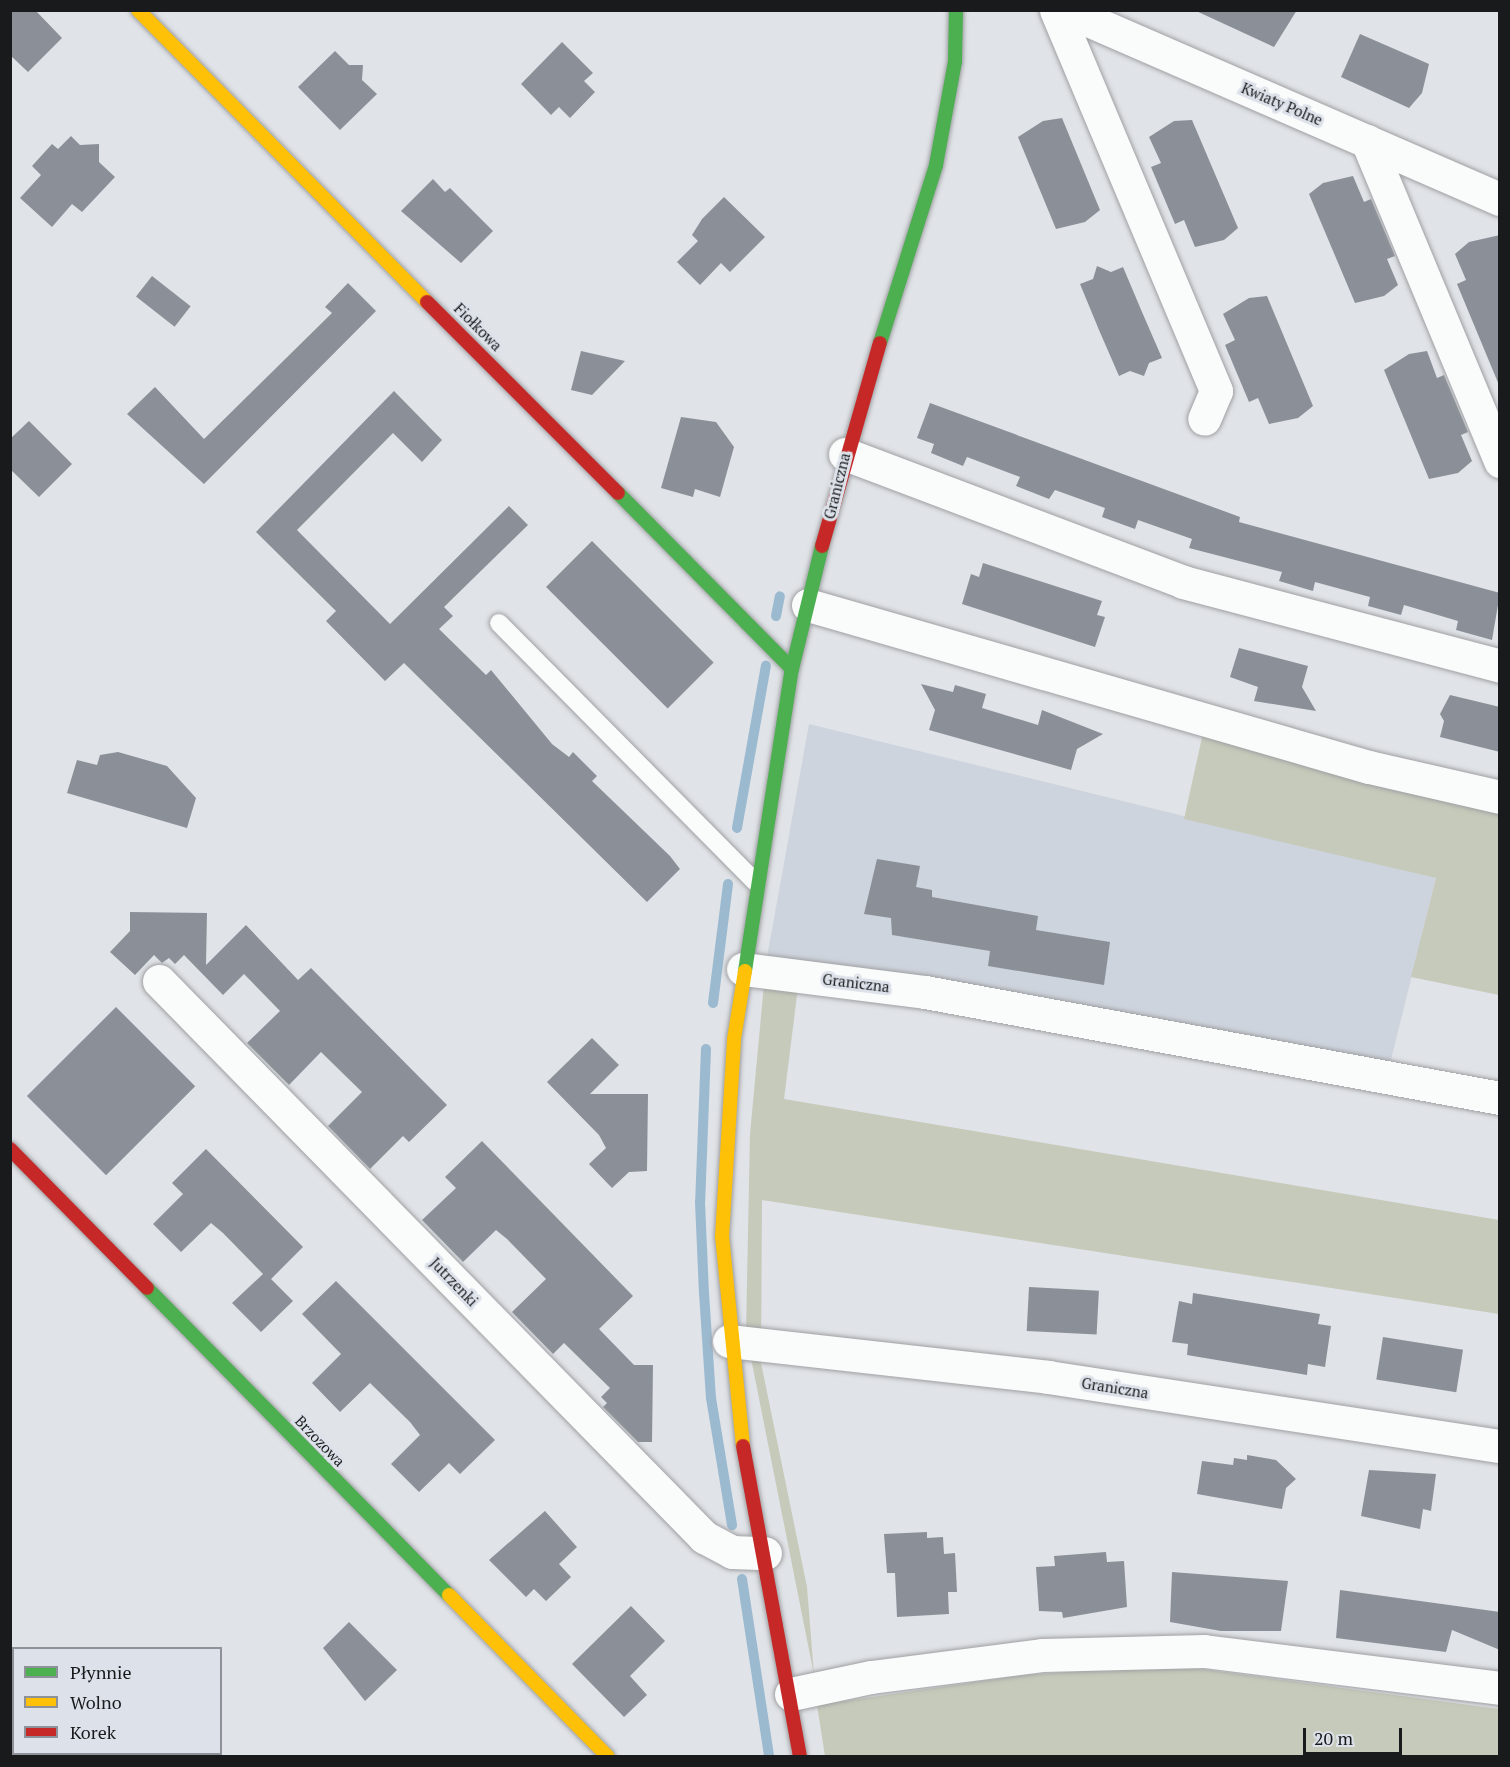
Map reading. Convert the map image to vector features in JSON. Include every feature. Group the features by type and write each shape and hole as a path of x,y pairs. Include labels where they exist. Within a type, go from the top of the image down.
{"street":[{"name":"Fiołkowa","path":"138,10 792,669"},
{"name":"Graniczna","path":"800,1756 765,1553 735,1405 729,1341 722,1237 743,969 755,882 792,669 845,454 936,165 955,61 956,10"},
{"path":"1056,10 1216,391 1204,419"},
{"name":"Kwiaty Polne","path":"1065,10 1500,199"},
{"path":"1367,141 1500,461"},
{"path":"845,454 1183,582 1500,666"},
{"path":"808,605 1369,766 1500,797"},
{"name":"Graniczna","path":"743,969 925,992 1500,1098"},
{"name":"Jutrzenki","path":"159,981 704,1537 732,1552 765,1553"},
{"name":"Brzozowa","path":"10,1149 607,1756"},
{"name":"Graniczna","path":"729,1341 1048,1377 1500,1446"},
{"path":"791,1695 871,1677 1042,1655 1204,1651 1500,1688"}],"lane":[{"path":"499,624 755,882"}],"shaded area":[{"path":"809,724 1436,878 1390,1064 766,963"}],"green space":[{"path":"1203,733 1499,807 1499,995 1411,977 1436,878 1184,819"},
{"path":"766,963 798,987 784,1099 1499,1220 1499,1314 762,1200 761,1363 807,1587 814,1675 746,1333 750,1134"},
{"path":"1172,1665 1499,1709 1499,1756 825,1756 817,1705 1024,1675"}],"building":[{"path":"10,10 35,10 62,38 28,72 10,55"},
{"path":"1194,10 1297,10 1274,47"},
{"path":"1360,34 1429,64 1422,93 1409,108 1341,77"},
{"path":"562,42 593,73 584,81 595,92 570,118 559,107 551,115 521,84"},
{"path":"335,51 349,65 363,65 362,80 377,94 340,130 298,87"},
{"path":"1062,118 1100,210 1085,222 1056,229 1018,137 1043,121"},
{"path":"1192,120 1238,228 1224,240 1195,247 1184,220 1175,224 1151,167 1161,163 1149,137 1174,121"},
{"path":"71,136 80,145 99,144 99,162 115,177 82,212 72,204 52,227 20,198 41,175 32,166 52,144 58,149"},
{"path":"1353,176 1364,202 1371,199 1395,256 1387,259 1398,285 1384,296 1355,303 1309,194 1323,183"},
{"path":"433,179 445,192 450,188 493,231 461,263 401,211"},
{"path":"724,197 765,237 730,272 721,263 700,285 677,262 698,241 692,235 702,219"},
{"path":"1500,235 1499,385 1457,284 1466,280 1455,254 1469,242"},
{"path":"1097,266 1111,272 1123,267 1162,358 1149,363 1144,376 1130,371 1119,376 1099,330 1080,284 1093,279"},
{"path":"152,276 191,306 175,327 136,296"},
{"path":"348,283 376,311 204,484 127,414 155,387 204,439 332,313 325,307"},
{"path":"1267,296 1313,406 1298,418 1269,424 1258,398 1249,402 1225,345 1235,340 1223,314 1249,298"},
{"path":"581,351 625,361 592,395 571,390"},
{"path":"1427,351 1437,378 1444,375 1468,432 1461,435 1472,461 1458,473 1429,479 1384,370 1409,354"},
{"path":"394,391 442,440 422,462 393,433 297,530 390,624 509,506 528,525 444,607 453,616 439,629 486,675 491,670 552,744 569,757 573,752 597,776 592,781 670,856 680,869 647,902 404,663 385,681 326,621 336,611 256,532"},
{"path":"930,403 1240,517 1239,522 1500,593 1492,640 1456,630 1458,621 1404,605 1401,615 1368,606 1370,597 1315,582 1313,591 1279,581 1282,572 1189,548 1192,539 1138,520 1135,529 1102,517 1105,508 1055,490 1049,499 1016,486 1020,477 967,457 963,466 931,453 934,444 917,438"},
{"path":"681,417 716,422 734,447 720,497 695,489 693,497 661,488"},
{"path":"29,421 72,464 39,497 10,469 10,439"},
{"path":"592,541 714,663 668,709 546,587"},
{"path":"983,563 1102,601 1097,615 1105,617 1095,647 962,604 971,574 979,577"},
{"path":"1239,648 1308,666 1302,687 1316,711 1254,701 1258,687 1230,677"},
{"path":"921,684 953,692 955,685 986,694 982,708 1038,725 1042,710 1103,734 1077,749 1071,770 929,730 935,710"},
{"path":"1450,695 1500,707 1500,752 1440,737 1444,721 1440,714"},
{"path":"118,752 167,766 196,798 187,828 67,793 77,760 97,765 100,755"},
{"path":"877,859 920,866 916,887 932,890 932,897 1038,916 1036,930 1110,942 1104,985 988,966 990,951 892,935 891,918 864,914"},
{"path":"130,912 207,913 206,965 246,925 298,980 311,968 447,1105 409,1142 403,1136 370,1169 328,1126 362,1092 321,1052 289,1085 247,1043 280,1011 244,974 223,995 184,955 175,964 169,958 162,963 154,955 135,975 110,952 130,931"},
{"path":"116,1007 195,1086 106,1175 27,1096"},
{"path":"592,1038 619,1065 590,1094 648,1094 647,1171 629,1172 612,1188 589,1164 606,1148 599,1135 547,1082"},
{"path":"482,1141 633,1296 599,1329 634,1365 653,1365 652,1442 638,1442 603,1407 607,1403 601,1397 610,1388 564,1343 553,1354 512,1312 546,1279 507,1239 496,1230 463,1262 422,1220 456,1188 445,1177"},
{"path":"206,1149 303,1247 271,1279 293,1301 261,1332 232,1303 263,1274 223,1233 211,1223 181,1252 153,1224 183,1194 172,1183"},
{"path":"336,1281 495,1440 460,1474 449,1463 419,1492 391,1464 420,1435 410,1422 370,1383 340,1412 312,1383 341,1354 302,1314"},
{"path":"1029,1287 1099,1291 1097,1335 1027,1331"},
{"path":"1193,1293 1320,1314 1318,1324 1331,1326 1325,1367 1308,1364 1307,1375 1187,1355 1188,1344 1172,1342 1179,1301 1192,1304"},
{"path":"1383,1337 1463,1350 1456,1392 1376,1379"},
{"path":"1247,1455 1276,1460 1296,1479 1286,1488 1282,1509 1197,1494 1202,1461 1233,1465 1234,1458 1247,1460"},
{"path":"1369,1470 1436,1474 1431,1511 1423,1509 1420,1529 1361,1516"},
{"path":"545,1511 577,1547 559,1564 571,1577 546,1601 534,1589 526,1597 489,1560"},
{"path":"927,1532 927,1538 943,1537 944,1554 955,1553 957,1592 948,1592 949,1614 897,1617 895,1573 887,1573 884,1534"},
{"path":"1106,1552 1107,1562 1124,1561 1127,1607 1063,1618 1062,1612 1039,1611 1036,1567 1055,1566 1054,1556"},
{"path":"1172,1572 1288,1581 1281,1631 1221,1631 1170,1622"},
{"path":"1340,1590 1500,1612 1500,1650 1452,1630 1446,1652 1336,1638"},
{"path":"631,1606 665,1641 630,1676 647,1695 624,1717 572,1664"},
{"path":"349,1622 397,1670 365,1701 323,1648"}],"waterway":[{"path":"776,616 780,596"},
{"path":"737,828 766,666"},
{"path":"713,1003 728,884"},
{"path":"706,1049 700,1202 704,1293 711,1398 732,1525"},
{"path":"742,1579 769,1756"}],"traffic: fast":[{"path":"880,343 936,165 955,61 956,10"},
{"path":"618,493 792,669"},
{"path":"745,971 792,669 822,546"},
{"path":"147,1288 449,1595"}],"traffic: slow":[{"path":"138,10 427,302"},
{"path":"743,1446 722,1237 734,1039 745,971"},
{"path":"449,1595 607,1756"}],"traffic: jam":[{"path":"427,302 618,493"},
{"path":"822,546 880,343"},
{"path":"10,1149 147,1288"},
{"path":"743,1446 800,1756"}]}
